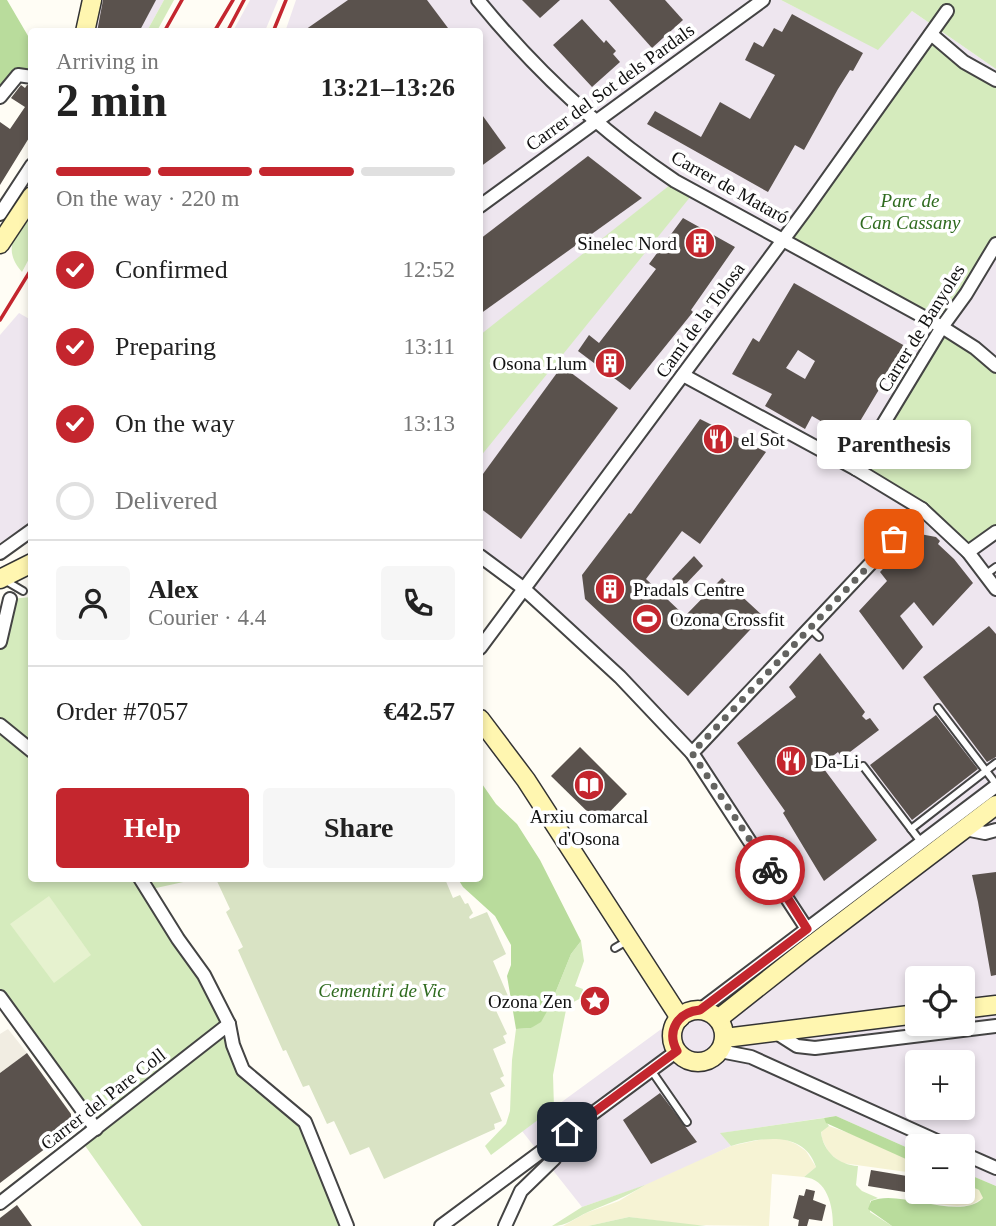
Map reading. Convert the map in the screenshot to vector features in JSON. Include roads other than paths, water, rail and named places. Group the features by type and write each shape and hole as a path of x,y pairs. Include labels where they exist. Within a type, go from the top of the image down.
{"street":[{"path":"86,28 92,0"},
{"name":"Carrer de Mataró","path":"478,0 550,80 635,155 675,181 942,327 975,348 996,366"},
{"name":"Carrer del Sot dels Pardals","path":"483,204 762,0"},
{"name":"Camí de la Tolosa","path":"483,644 783,239 947,12"},
{"path":"931,34 964,62 996,80"},
{"path":"0,97 18,75 28,76"},
{"path":"0,214 28,171"},
{"path":"0,244 28,202"},
{"name":"Carrer de Banyoles","path":"856,469 996,244"},
{"path":"683,375 856,469 922,509 990,571 996,589"},
{"path":"692,753 815,632 922,509"},
{"path":"968,552 996,532"},
{"path":"0,553 28,533"},
{"path":"483,558 523,589 620,677 692,753 738,830 813,924"},
{"path":"1,578 28,565"},
{"path":"0,642 10,599"},
{"path":"483,723 526,780 622,944 680,1018"},
{"path":"0,724 28,748"},
{"path":"700,1010 996,785"},
{"path":"718,1019 996,805"},
{"path":"965,829 985,833 996,830"},
{"path":"142,882 204,975 229,1024 233,1045 243,1070 305,1122 347,1226"},
{"path":"813,924 842,922"},
{"path":"0,998 96,1129"},
{"path":"975,1007 996,1005"},
{"path":"723,1045 723,1027 718,1019 700,1010 691,1011 680,1018 672,1034 677,1051 683,1058 696,1062 710,1060 723,1045 775,1032 905,1016"},
{"name":"Carrer del Pare Coll","path":"0,1203 229,1024"},
{"path":"775,1032 797,1046 815,1048 996,1026"},
{"path":"723,1045 921,1134"},
{"path":"440,1226 677,1051"},
{"path":"505,1226 521,1191 554,1159 546,1148"},
{"path":"975,1159 996,1168"}],"lane":[{"path":"1,578 23,591"},
{"path":"939,708 996,785"},
{"path":"911,830 996,763"},
{"path":"863,766 921,842"},
{"path":"651,1070 687,1122"}],"railway":[{"path":"166,28 182,0"},
{"path":"216,28 233,0"},
{"path":"229,28 244,0"},
{"path":"275,28 286,0"},
{"path":"0,320 28,274"}],"place":[{"name":"Sinelec Nord","path":"700,243"},
{"name":"Osona Llum","path":"610,363"},
{"name":"el Sot","path":"718,439"},
{"name":"Parenthesis","path":"894,539"},
{"name":"Pradals Centre","path":"610,589"},
{"name":"Ozona Crossfit","path":"647,619"},
{"name":"Da-Li","path":"791,761"},
{"name":"Arxiu comarcal d'Osona","path":"589,785"},
{"name":"Ozona Zen","path":"595,1001"}],"park label":[{"name":"Parc de Can Cassany","path":"910,211"},
{"name":"Cementiri de Vic","path":"382,990"}]}
